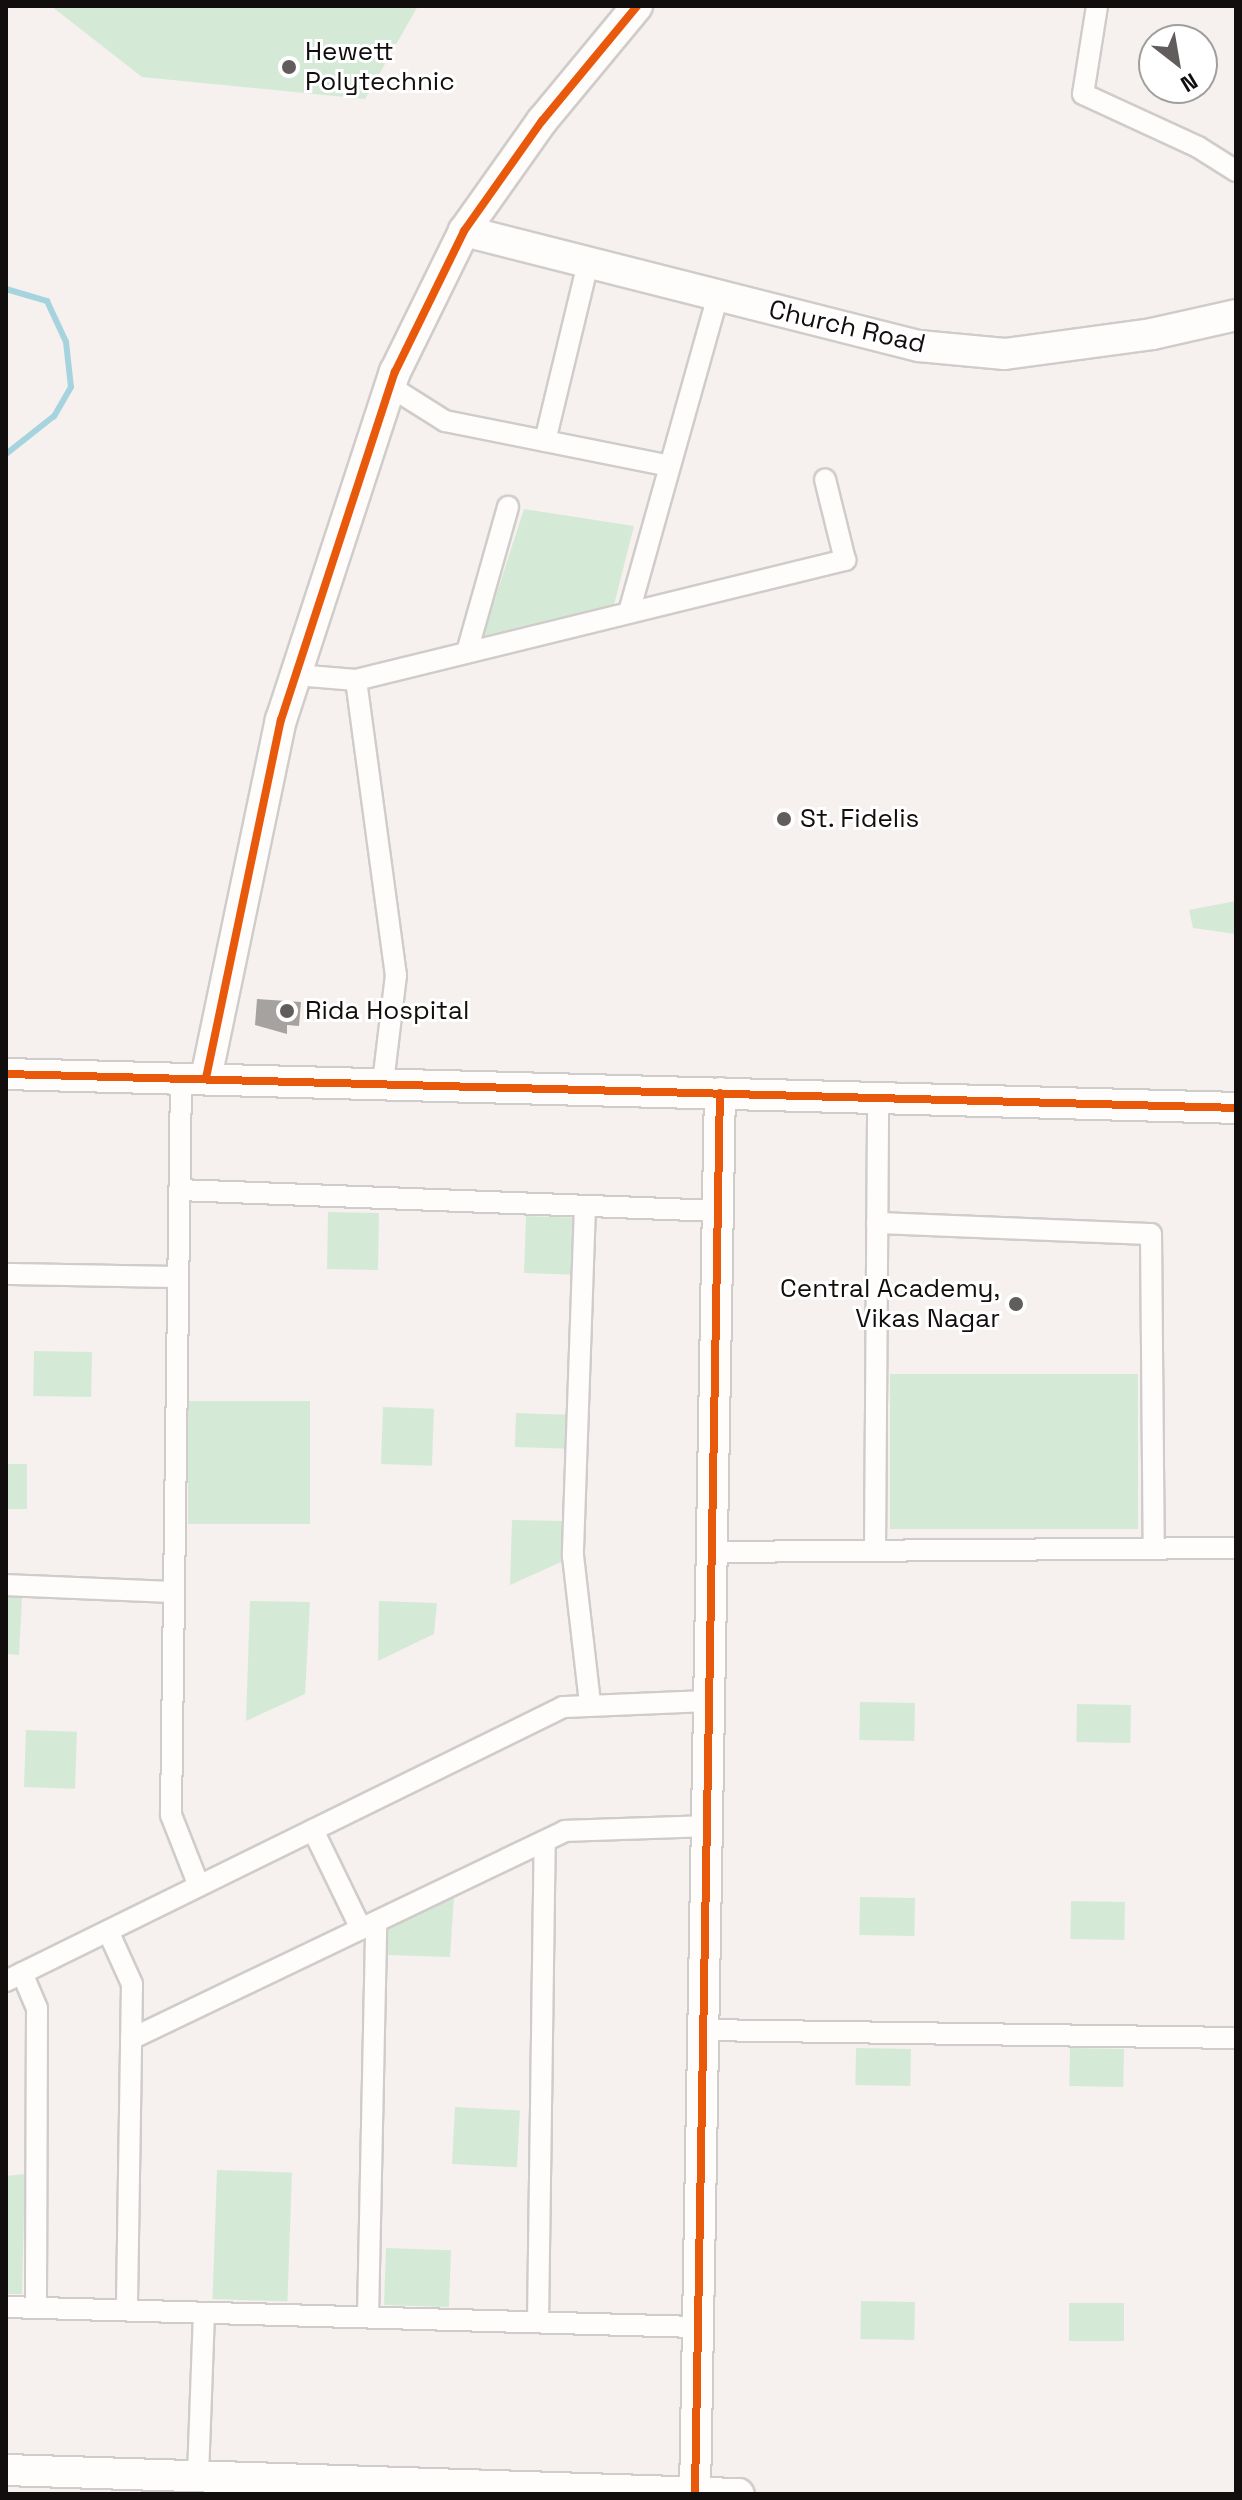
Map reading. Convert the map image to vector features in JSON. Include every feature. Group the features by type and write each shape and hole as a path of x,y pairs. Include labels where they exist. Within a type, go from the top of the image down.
{"street":[{"path":"199,1886 171,1815 179,1190 194,1078 228,954 296,675 391,387 464,231 542,121 637,6"},
{"path":"1097,6 1083,94 1198,147 1236,171"},
{"name":"Church Road","path":"464,231 919,346 1005,354 1152,334 1236,315"},
{"path":"545,441 588,263"},
{"path":"629,612 718,295"},
{"path":"391,387 445,421 670,466"},
{"path":"296,675 356,680 845,560 825,479"},
{"path":"467,652 508,507"},
{"path":"356,680 396,975 383,1083"},
{"path":"6,1074 1236,1108"},
{"path":"681,2493 698,2327 720,1093"},
{"path":"875,1550 878,1098"},
{"path":"179,1190 718,1211"},
{"path":"585,1206 573,1556 590,1704"},
{"path":"877,1223 1151,1234 1154,1549"},
{"path":"6,1274 178,1277"},
{"path":"712,1552 1236,1548"},
{"path":"6,1585 174,1592"},
{"path":"36,2308 37,2008 14,1977 563,1707 709,1701"},
{"path":"131,2039 565,1831 707,1826"},
{"path":"313,1830 369,1925 368,2317"},
{"path":"538,2322 545,1841"},
{"path":"108,1931 132,1984 127,2310"},
{"path":"703,2030 1236,2038"},
{"path":"6,2307 698,2327"},
{"path":"198,2476 204,2313"},
{"path":"6,2470 119,2484 198,2476 554,2491 739,2494"}],"green space":[{"path":"51,6 418,6 365,99 142,77"},
{"path":"524,509 634,526 614,605 483,636"},
{"path":"1236,901 1236,934 1193,928 1189,910"},
{"path":"328,1212 379,1213 378,1270 327,1269"},
{"path":"526,1216 577,1218 575,1275 524,1273"},
{"path":"34,1351 92,1352 91,1397 33,1396"},
{"path":"890,1374 1138,1374 1138,1529 890,1529"},
{"path":"188,1401 310,1401 310,1524 188,1524"},
{"path":"383,1407 434,1409 432,1466 381,1464"},
{"path":"516,1413 568,1415 567,1449 515,1447"},
{"path":"6,1464 27,1464 27,1509 6,1509"},
{"path":"512,1520 564,1521 561,1562 510,1585"},
{"path":"6,1597 22,1598 19,1655 6,1654"},
{"path":"250,1601 310,1602 305,1694 246,1721"},
{"path":"379,1601 437,1603 434,1634 378,1661"},
{"path":"860,1702 915,1703 914,1741 859,1740"},
{"path":"1077,1704 1131,1705 1130,1743 1076,1742"},
{"path":"26,1730 77,1732 75,1789 24,1787"},
{"path":"454,1896 450,1957 386,1955 386,1925"},
{"path":"860,1897 915,1898 914,1936 859,1935"},
{"path":"1071,1901 1125,1902 1124,1940 1070,1939"},
{"path":"856,2048 911,2049 910,2086 855,2085"},
{"path":"1070,2048 1124,2049 1123,2087 1069,2086"},
{"path":"455,2107 520,2110 517,2167 452,2164"},
{"path":"217,2170 292,2173 287,2302 212,2299"},
{"path":"25,2174 22,2294 6,2294 6,2176"},
{"path":"386,2248 451,2250 449,2307 384,2305"},
{"path":"861,2301 915,2302 914,2340 860,2339"},
{"path":"1069,2303 1124,2303 1124,2341 1069,2341"}],"building":[{"path":"257,999 301,1002 299,1026 287,1025 287,1034 255,1025"}],"waterway":[{"path":"6,289 47,301 66,342 71,387 54,416 6,454"}],"cycle path":[{"path":"206,1078 281,720 395,372 464,231 542,121 637,6"},
{"path":"6,1074 1236,1108"},
{"path":"695,2493 720,1093"}],"place":[{"name":"Hewett Polytechnic","path":"289,67"},
{"name":"St. Fidelis","path":"784,819"},
{"name":"Rida Hospital","path":"287,1011"},
{"name":"Central Academy, Vikas Nagar","path":"1016,1304"}]}
